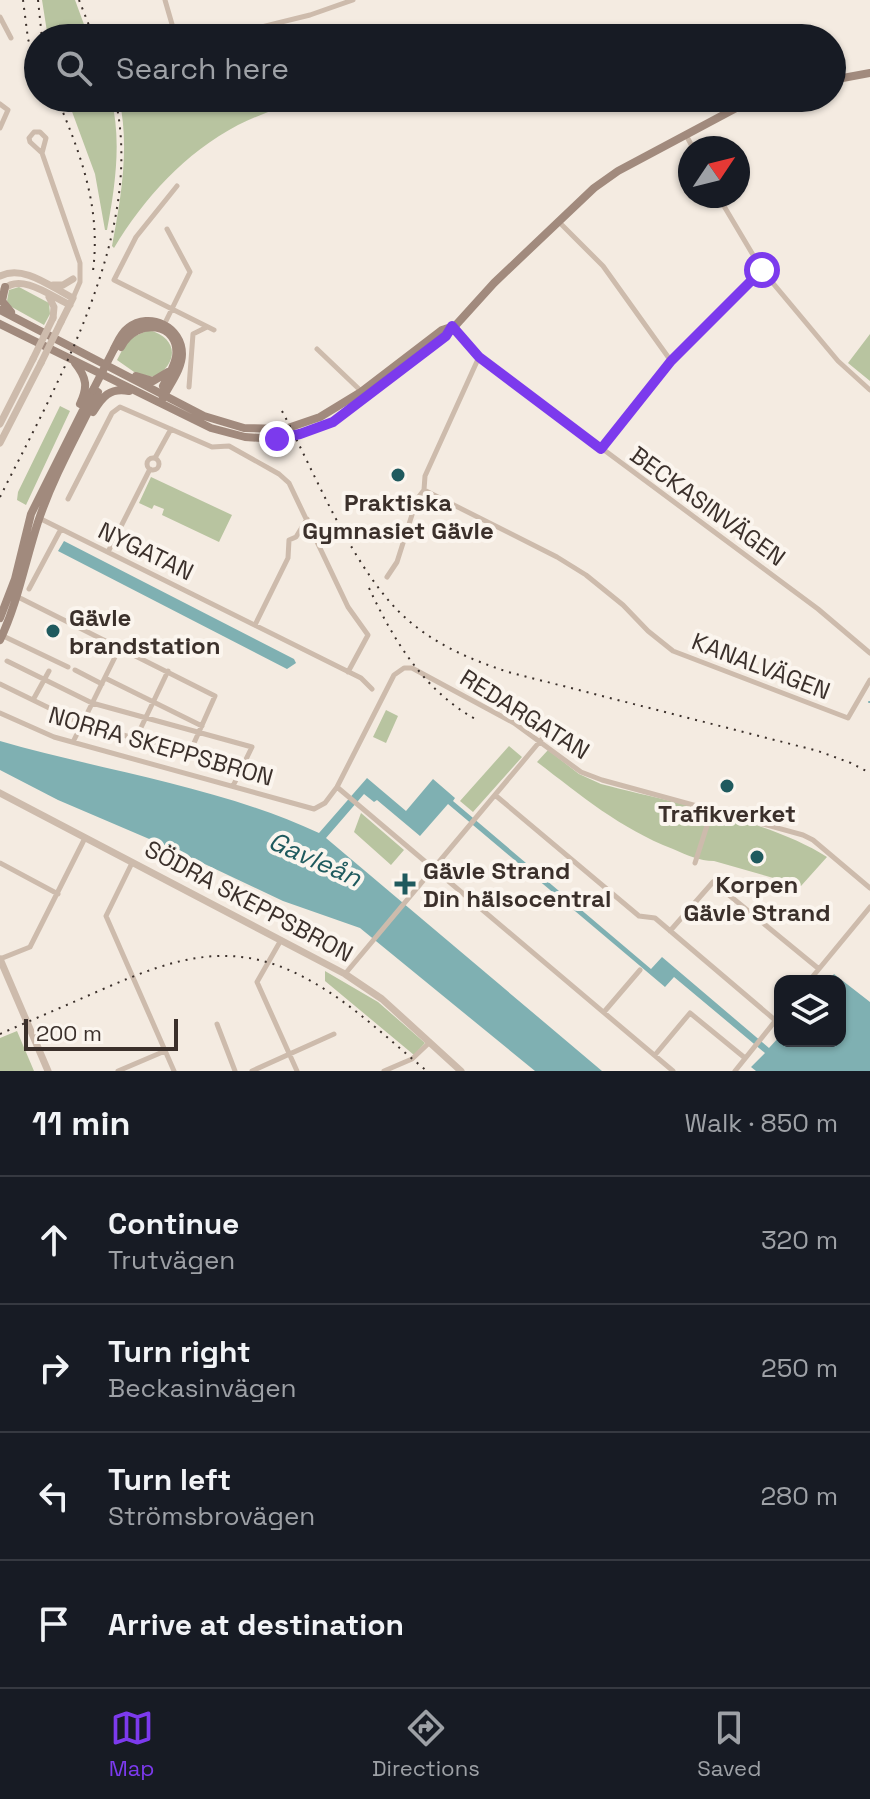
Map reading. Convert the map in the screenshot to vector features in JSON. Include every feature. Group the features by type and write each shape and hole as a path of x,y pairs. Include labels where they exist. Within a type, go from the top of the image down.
{"main road":[{"path":"846,77 870,73"},
{"path":"0,310 117,371 229,435 277,439 319,428 442,330 452,326 594,188 618,171 728,112"},
{"path":"2,291 5,307 28,325"},
{"path":"0,324 142,394"},
{"path":"41,491 116,350 131,332 147,326 163,327 175,345 175,390 182,405"},
{"path":"1,636 51,459 87,385 84,375 71,360"},
{"path":"117,371 153,381 174,372"},
{"path":"160,398 174,372"},
{"path":"35,516 102,399 116,390 160,398 244,428 285,429 320,417 364,395"},
{"path":"48,498 95,391"},
{"path":"0,618 14,595"}],"street":[{"path":"165,0 172,24"},
{"path":"273,24 353,0"},
{"path":"0,17 11,38"},
{"path":"0,104 8,110 0,128"},
{"path":"0,424 2,414 80,282 75,243 42,153"},
{"path":"177,186 136,237 114,280 211,328 193,334"},
{"path":"725,208 762,270 838,361 870,390"},
{"path":"559,221 603,266 671,361"},
{"path":"163,327 190,272 167,229"},
{"path":"601,449 671,361 762,270"},
{"path":"2,291 18,281 46,289 63,285 79,271"},
{"path":"0,276 18,272 68,300"},
{"path":"68,300 73,279"},
{"path":"0,443 41,363 57,320 46,289"},
{"path":"189,387 195,320"},
{"name":"BECKASINVÄGEN","path":"452,326 479,357 818,609 870,653"},
{"path":"317,349 364,395"},
{"path":"387,577 397,562 417,499 424,490 425,476 479,357"},
{"path":"68,499 116,409 124,407 212,447 229,446 279,474 289,483 348,607 368,635 348,672"},
{"path":"2,414 13,420"},
{"path":"108,552 150,469 148,461 155,458 171,429"},
{"name":"KANALVÄGEN","path":"424,490 586,575 623,605 655,637 682,656 848,718 870,680"},
{"name":"NYGATAN","path":"35,516 361,678 372,689"},
{"path":"255,625 288,558 289,540 296,537 307,519"},
{"path":"29,589 61,529"},
{"path":"14,595 215,696 190,752"},
{"path":"1,636 202,726"},
{"path":"73,742 120,647"},
{"path":"7,661 92,703 252,747 233,786"},
{"name":"REDARGATAN","path":"314,809 325,803 337,787 390,681 404,668 420,672 514,723 581,772 803,835 870,888"},
{"path":"33,700 49,671"},
{"path":"136,738 168,671"},
{"path":"0,684 82,724 242,767"},
{"name":"NORRA SKEPPSBRON","path":"0,713 54,737 314,809"},
{"path":"345,974 541,740"},
{"path":"337,787 673,1071"},
{"name":"SÖDRA SKEPPSBRON","path":"0,793 345,974 382,999 461,1071"},
{"path":"495,795 639,916 655,918 774,1015"},
{"path":"695,863 712,810"},
{"path":"48,1071 0,959 30,947 85,838"},
{"path":"0,863 58,894"},
{"path":"132,863 106,916 174,1071"},
{"path":"670,931 713,882 819,969"},
{"path":"814,975 870,907"},
{"path":"281,940 257,982 297,1071"},
{"path":"604,1012 640,970"},
{"path":"655,1055 690,1013 745,1058"},
{"path":"735,1071 774,1023"},
{"path":"217,1024 235,1071"},
{"path":"252,1071 334,1034"},
{"path":"384,1071 412,1059 430,1042"},
{"path":"118,1071 165,1051"}],"green space":[{"path":"42,0 75,0 84,24 46,24"},
{"path":"72,112 114,112 117,147 107,230 95,174"},
{"path":"121,112 268,112 219,136 183,163 152,194 114,248 124,154"},
{"path":"19,287 49,303 50,314 44,325 10,306 7,301 9,290"},
{"path":"149,330 166,339 172,351 168,364 155,377 137,374 117,360 128,339"},
{"path":"870,334 870,381 848,363"},
{"path":"60,406 70,411 26,505 17,500 18,492"},
{"path":"151,477 232,515 219,542 162,515 164,509 154,505 152,509 139,503"},
{"path":"386,710 398,716 386,743 373,737"},
{"path":"509,746 522,757 473,812 460,801"},
{"path":"548,750 579,774 601,784 748,822 804,844 827,857 801,886 688,855 635,831 570,787 537,762"},
{"path":"361,813 404,850 391,865 354,832"},
{"path":"325,971 378,1002 425,1043 414,1055 325,981"},
{"path":"17,1031 34,1071 0,1071 0,1038"}],"water":[{"path":"64,541 294,659 296,663 287,669 58,551"},
{"name":"Gavleån","path":"0,741 242,803 319,833 367,778 406,811 433,779 455,798 453,801 651,969 662,957 769,1048 774,1043 774,1047 846,1047 846,983 870,1002 870,1071 756,1071 751,1067 765,1053 674,977 665,987 448,804 420,836 377,800 374,802 364,794 326,838 602,1071 535,1071 360,928 283,901 58,800 0,770"}],"railway":[{"path":"23,0 26,24"},
{"path":"38,0 41,24"},
{"path":"79,0 88,24"},
{"path":"63,112 87,182 94,225 93,271"},
{"path":"0,497 70,356 107,253 118,200 121,149 117,112"},
{"path":"282,411 338,523 371,578 409,621 432,638 508,672 818,751 870,773"},
{"path":"369,588 412,663 441,695 477,720"},
{"path":"0,1034 156,968 182,961 234,956 288,969 316,984 359,1014 427,1071"}],"place":[{"name":"Praktiska Gymnasiet Gävle","path":"398,475"},
{"name":"Gävle brandstation","path":"53,631"},
{"name":"Trafikverket","path":"727,786"},
{"name":"Korpen Gävle Strand","path":"757,857"},
{"name":"Gävle Strand Din hälsocentral","path":"405,884"}],"route":[{"path":"277,439 333,422 446,336 452,326 479,357 601,449 671,361 762,270"}]}
